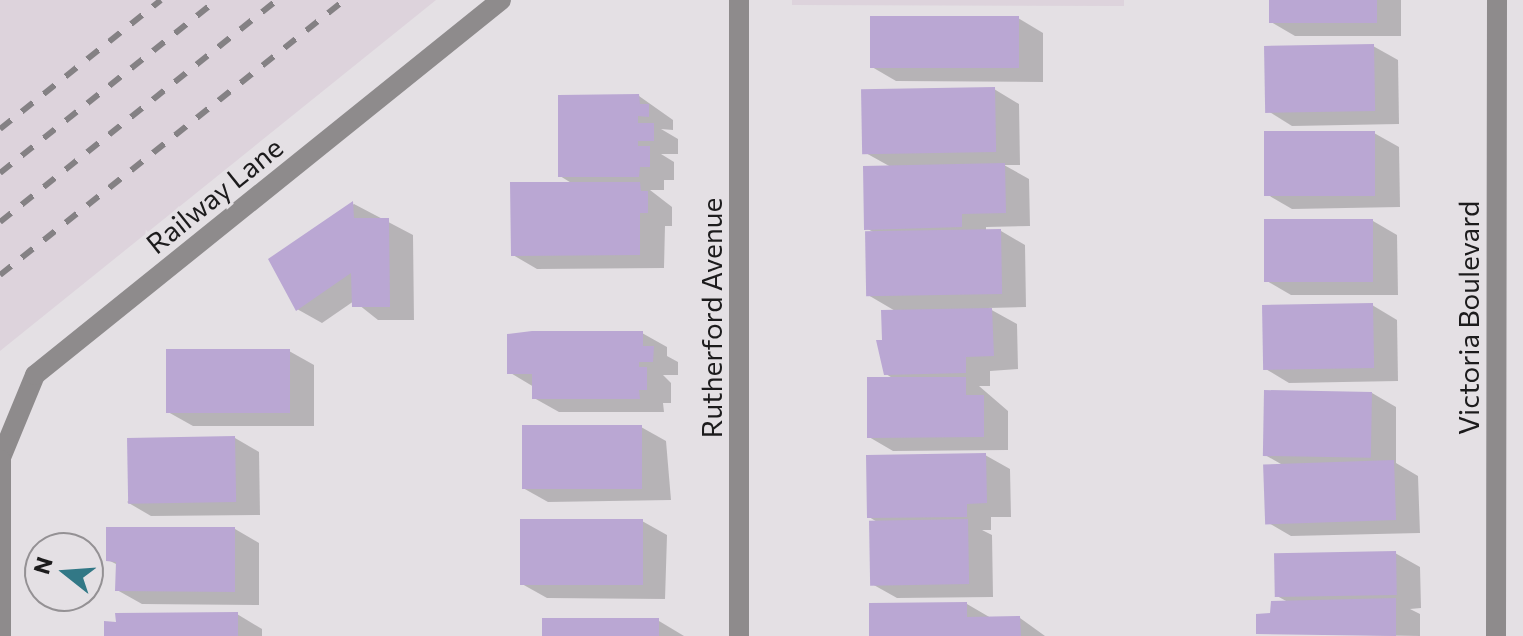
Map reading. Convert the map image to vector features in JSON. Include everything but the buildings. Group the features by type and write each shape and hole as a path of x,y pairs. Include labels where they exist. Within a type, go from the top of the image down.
{"street":[{"name":"Railway Lane","path":"1,460 35,375 501,0"},
{"name":"Rutherford Avenue","path":"739,0 739,636"},
{"name":"Victoria Boulevard","path":"1496,636 1497,0"},
{"path":"1,460 1,636"}],"shaded area":[{"path":"0,0 436,0 0,351"},
{"path":"792,0 1124,0 1124,6 792,5"}],"railway":[{"path":"0,129 161,0"},
{"path":"0,173 217,0"},
{"path":"0,222 277,0"},
{"path":"0,275 344,0"}]}
